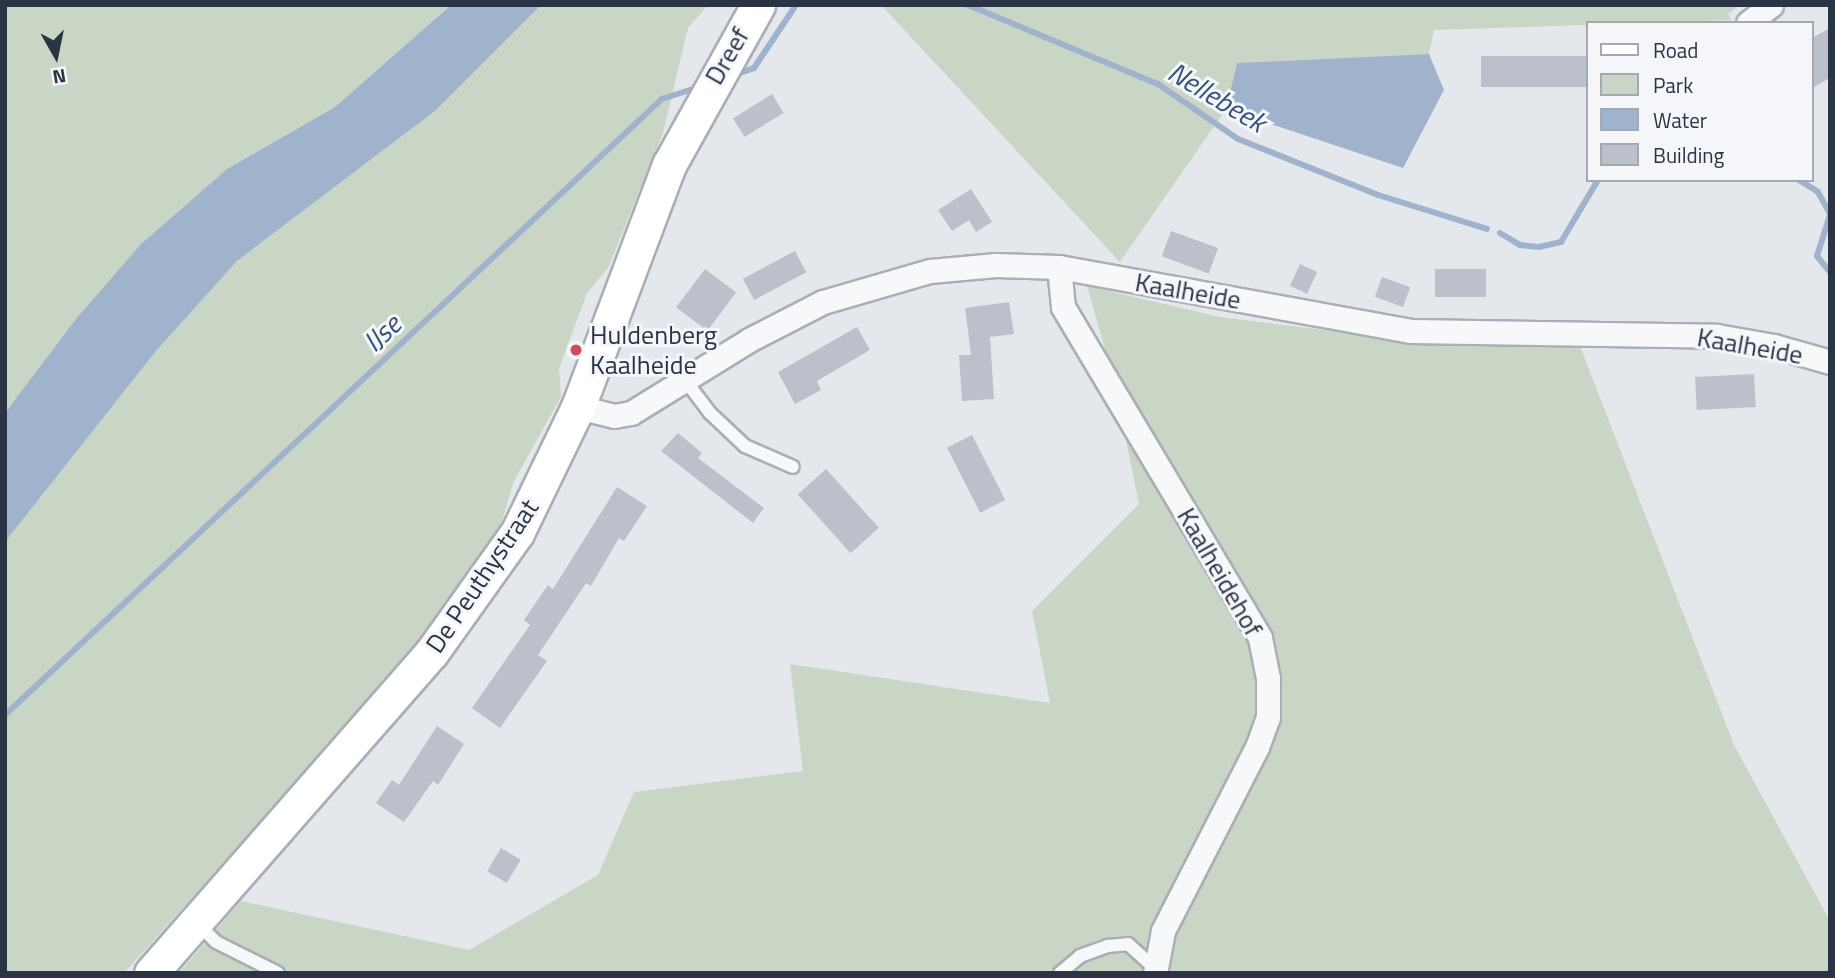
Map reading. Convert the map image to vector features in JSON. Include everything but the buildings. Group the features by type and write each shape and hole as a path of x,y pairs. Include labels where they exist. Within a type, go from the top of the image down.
{"main road":[{"name":"Dreef","path":"698,108 725,57 758,5"},
{"name":"De Peuthystraat","path":"151,973 376,720 483,585 545,481 578,407 669,165 698,108"}],"street":[{"path":"1751,21 1771,5"},
{"name":"Kaalheide","path":"578,407 614,416 631,413 749,340 824,302 872,285 930,271 996,265 1059,267 1410,331 1717,336 1774,346 1830,362"},
{"name":"Kaalheidehof","path":"1059,267 1063,307 1260,638 1268,678 1268,717 1257,747 1163,930 1156,971"}],"lane":[{"path":"685,380 710,413 745,446 793,467"},
{"path":"196,922 216,942 278,973"},
{"name":"Kaalheidehof","path":"1060,973 1080,956 1107,946 1128,944 1156,971"}],"green space":[{"path":"5,5 451,5 335,107 227,169 141,244 5,413"},
{"path":"541,5 708,5 688,28 663,133 608,268 587,293 559,369 561,397 514,481 497,537 403,664 124,973 5,973 5,542 160,346 237,261 435,111"},
{"path":"881,5 1740,5 1728,14 1732,20 1587,21 1587,25 1434,30 1429,54 1237,63 1226,109 1120,262"},
{"path":"1087,286 1220,317 1453,346 1580,346 1734,745 1830,921 1830,973 179,973 241,901 469,950 598,875 634,792 803,771 790,664 1050,703 1032,611 1139,504 1114,381"}],"water":[{"path":"451,5 541,5 435,111 237,261 156,351 5,542 5,413 76,319 141,244 227,169 335,107"},
{"path":"1429,54 1444,90 1403,168 1226,109 1237,63"}],"waterway":[{"name":"IJse","path":"731,76 754,68 796,5"},
{"name":"Nellebeek","path":"968,5 1158,84 1238,139 1378,195 1487,229"},
{"name":"IJse","path":"5,715 662,99 698,87"},
{"name":"Nellebeek","path":"1500,233 1520,245 1539,247 1561,242 1597,182"},
{"name":"Nellebeek","path":"1802,182 1818,192 1830,214"},
{"name":"Nellebeek","path":"1830,215 1817,256 1830,272"}],"place":[{"name":"Huldenberg Kaalheide","path":"576,350"}]}
